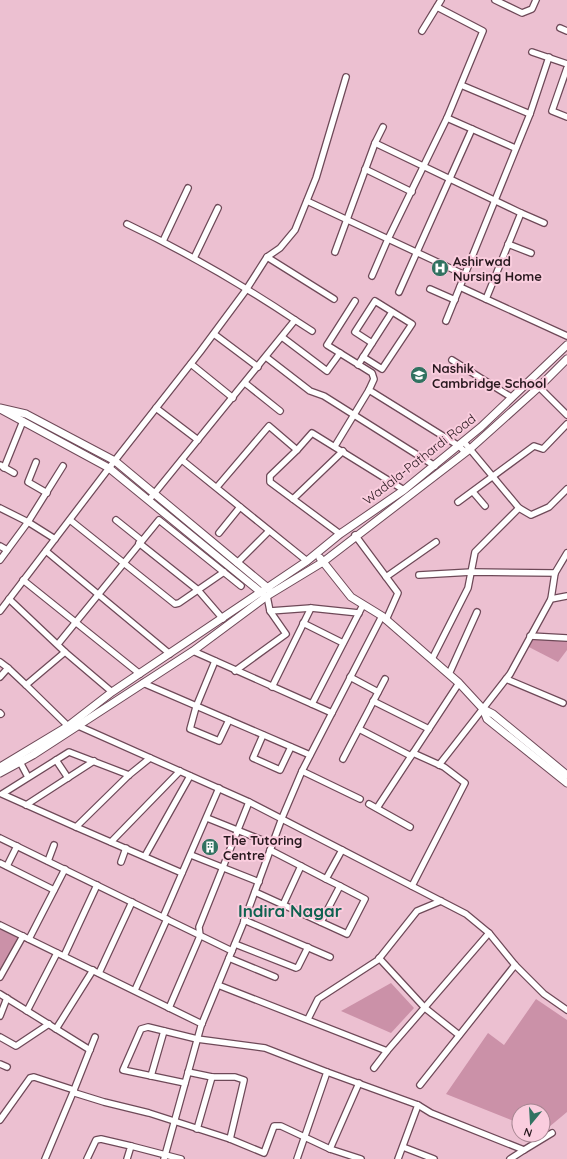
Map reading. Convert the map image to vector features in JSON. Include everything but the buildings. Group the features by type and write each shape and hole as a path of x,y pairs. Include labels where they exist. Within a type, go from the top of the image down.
{"main road":[{"name":"Wadala-Pathardi Road","path":"72,725 112,692 223,619 259,592 307,561 340,534 404,490 461,444 567,345"},
{"name":"Wadala-Pathardi Road","path":"72,725 143,683 193,651 271,595 323,562 355,535 468,450 539,387 567,358"},
{"path":"0,409 26,414 114,461 267,587 271,595"},
{"path":"0,409 109,468 259,592 271,595"},
{"path":"316,554 351,597 384,618 459,683 483,709 493,714 567,775"},
{"path":"483,709 487,719 567,783"},
{"path":"0,773 20,762 72,725"},
{"path":"0,767 72,725"}],"street":[{"path":"422,31 441,0"},
{"path":"499,1 522,13 532,9 536,0"},
{"path":"372,276 388,239 462,86 483,31 437,7"},
{"path":"560,28 567,31"},
{"path":"532,52 567,64"},
{"path":"446,321 530,114 549,57"},
{"path":"567,68 552,111 567,117"},
{"path":"0,612 114,461 214,334 267,257 280,248 295,230 316,178 346,77"},
{"path":"462,86 530,114"},
{"path":"447,118 515,148"},
{"path":"335,252 375,143 383,127"},
{"path":"399,292 472,129"},
{"path":"375,143 494,202 544,223"},
{"path":"365,170 412,192"},
{"path":"163,241 188,188"},
{"path":"307,201 465,275"},
{"path":"194,258 218,208"},
{"path":"486,299 521,213"},
{"path":"127,224 163,241 247,288 312,331"},
{"path":"508,244 531,253"},
{"path":"267,257 334,299"},
{"path":"460,287 567,336"},
{"path":"430,289 455,300"},
{"path":"335,446 353,414 369,390 374,379 372,373 327,345 355,301"},
{"path":"363,357 382,369 412,324 375,301 355,332 372,343"},
{"path":"358,364 392,312"},
{"path":"149,500 295,320"},
{"path":"214,334 258,367"},
{"path":"282,337 327,371 340,353"},
{"path":"266,357 310,391 324,396 435,466"},
{"path":"452,360 511,397"},
{"path":"191,364 232,398"},
{"path":"245,383 280,410"},
{"path":"539,387 567,415"},
{"path":"369,390 461,444 493,477 519,508 531,516 549,506 567,489"},
{"path":"156,408 198,440"},
{"path":"14,473 2,467 23,421"},
{"path":"458,502 474,492 534,446 543,449 567,424"},
{"path":"218,487 269,426 297,450"},
{"path":"340,534 269,480 270,476 312,433 404,490"},
{"path":"293,499 343,451"},
{"path":"182,460 218,487 240,507 307,561"},
{"path":"36,462 28,480 47,493"},
{"path":"0,560 28,522 63,466"},
{"path":"474,492 485,506"},
{"path":"219,533 240,507"},
{"path":"0,508 28,522 55,539"},
{"path":"432,659 468,588 475,552 519,508"},
{"path":"70,520 175,604 179,603 224,572"},
{"path":"116,520 198,590 223,619"},
{"path":"58,644 158,520 160,520 241,586"},
{"path":"237,563 269,531"},
{"path":"165,1156 202,1024 235,944 282,818 302,770 350,677 398,593 355,535"},
{"path":"386,577 436,542"},
{"path":"0,546 7,550"},
{"path":"46,551 170,654"},
{"path":"439,765 506,679 551,599 555,573 567,553"},
{"path":"419,575 472,572 555,573"},
{"path":"23,580 76,621 140,674"},
{"path":"271,595 270,611 286,634 294,642"},
{"path":"551,599 567,596"},
{"path":"9,599 112,692"},
{"path":"312,704 363,605"},
{"path":"270,611 311,608 359,614"},
{"path":"272,687 311,608"},
{"path":"449,674 477,612"},
{"path":"303,623 343,643"},
{"path":"235,671 286,634"},
{"path":"530,636 567,638"},
{"path":"193,651 332,713"},
{"path":"26,685 66,652"},
{"path":"0,662 72,725 249,802 466,914 489,933 515,965 544,994 567,1010"},
{"path":"215,662 196,707 190,729 219,741 229,720"},
{"path":"0,677 8,668"},
{"path":"350,677 378,692"},
{"path":"343,759 385,679"},
{"path":"506,679 563,703"},
{"path":"143,683 310,755"},
{"path":"377,808 459,683"},
{"path":"373,701 429,729"},
{"path":"359,729 412,755 439,765 465,783 412,886"},
{"path":"263,735 253,758 280,770 291,747"},
{"path":"129,775 69,752 2,794 182,873"},
{"path":"76,827 129,775 150,758"},
{"path":"56,760 68,778"},
{"path":"26,805 94,761"},
{"path":"20,762 28,777"},
{"path":"302,770 360,799"},
{"path":"111,842 180,771"},
{"path":"146,856 190,776"},
{"path":"135,990 182,873 219,788"},
{"path":"169,1008 200,936 199,927 249,802"},
{"path":"369,804 410,827"},
{"path":"207,818 272,844"},
{"path":"0,838 232,951"},
{"path":"48,861 54,845"},
{"path":"7,866 17,846"},
{"path":"121,862 126,848"},
{"path":"255,892 347,934 365,899 270,850"},
{"path":"326,879 342,850"},
{"path":"191,855 259,882"},
{"path":"0,863 54,890"},
{"path":"283,905 301,866"},
{"path":"29,939 65,869"},
{"path":"64,956 97,885"},
{"path":"321,922 340,886"},
{"path":"308,1019 318,999 379,958 417,911 441,901"},
{"path":"98,973 132,902"},
{"path":"244,920 330,957"},
{"path":"0,925 202,1024"},
{"path":"374,1068 489,933"},
{"path":"0,977 23,936"},
{"path":"235,944 296,968 298,967 308,947"},
{"path":"27,1011 56,953"},
{"path":"229,958 275,977"},
{"path":"379,958 424,1008 459,1035"},
{"path":"420,1085 515,965"},
{"path":"56,1029 93,970"},
{"path":"218,985 268,1006 308,1019 387,1051"},
{"path":"0,994 90,1050"},
{"path":"0,1016 7,998"},
{"path":"0,1037 16,1046 49,1024"},
{"path":"185,1083 123,1070 141,1029 148,1027 198,1039 265,1048 418,1105 441,1118 524,1150"},
{"path":"151,1076 164,1031"},
{"path":"45,1159 95,1037"},
{"path":"0,1064 7,1067"},
{"path":"188,1072 212,1077 235,1077 244,1080 230,1139"},
{"path":"297,1159 327,1072"},
{"path":"0,1120 30,1078 34,1077 74,1090 76,1093 104,1102 149,1113 230,1139 264,1153 274,1126 281,1126 330,1149 360,1159"},
{"path":"197,1129 212,1077"},
{"path":"330,1149 359,1083"},
{"path":"398,1159 418,1105"},
{"path":"510,1159 552,1133"},
{"path":"87,1159 96,1140 101,1139 181,1159"},
{"path":"127,1159 131,1146"},
{"path":"403,1146 434,1159"}],"shaded area":[{"path":"530,636 567,638 567,650 558,662 525,645"},
{"path":"0,929 20,939 0,971"},
{"path":"391,983 414,1008 391,1033 341,1011"},
{"path":"536,999 567,1020 567,1112 551,1125 551,1103 511,1103 511,1120 446,1094 488,1033 504,1045"}],"place":[{"name":"Ashirwad Nursing Home","path":"440,268"},
{"name":"Nashik Cambridge School","path":"419,375"},
{"name":"The Tutoring Centre","path":"210,847"}],"district":[{"name":"Indira Nagar","path":"290,911"}]}
